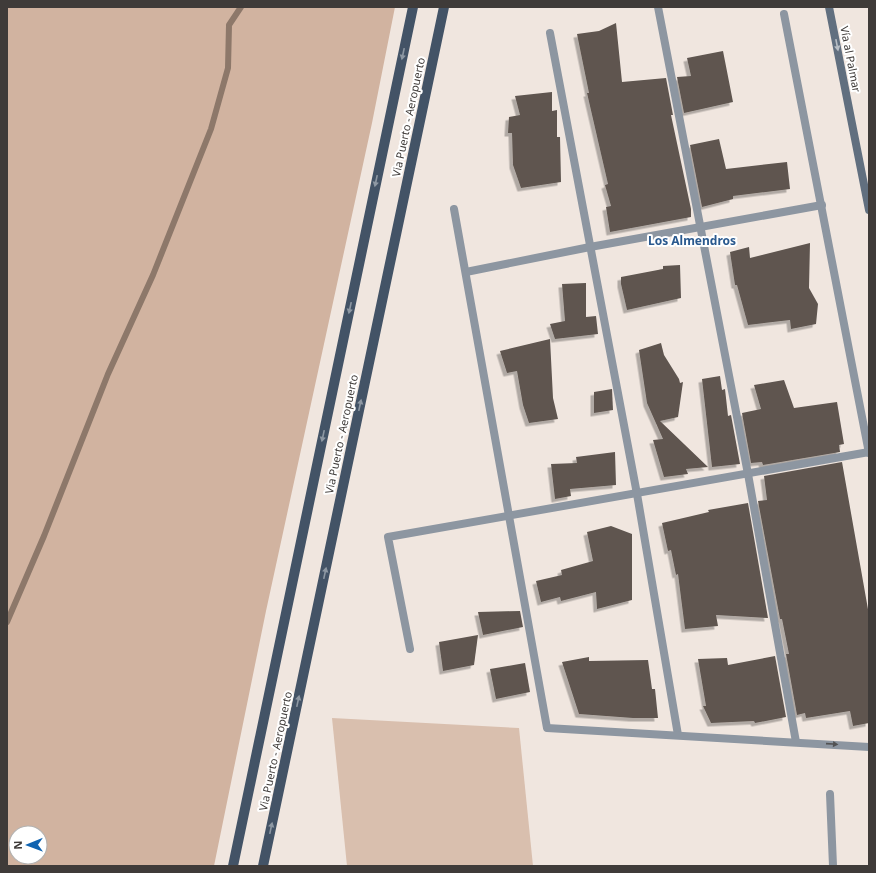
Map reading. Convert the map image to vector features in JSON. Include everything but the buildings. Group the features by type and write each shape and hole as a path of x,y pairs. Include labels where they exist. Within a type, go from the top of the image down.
{"main road":[{"name":"Via Puerto - Aeropuerto","path":"263,866 444,7"},
{"name":"Vía al Palmar","path":"829,7 869,210"},
{"name":"Via Puerto - Aeropuerto","path":"233,866 412,11"}],"street":[{"path":"658,7 748,474 796,742"},
{"path":"410,649 388,537 869,453 784,14"},
{"path":"550,32 637,494 678,735"},
{"path":"466,272 590,247 822,205"},
{"path":"454,209 547,728 869,747"},
{"path":"830,794 833,866"}],"shaded area":[{"path":"7,7 395,7 372,123 266,611 214,866 7,866"},
{"path":"332,718 519,728 533,866 347,866"}],"waterway":[{"path":"7,622 44,536 108,374 153,275 211,129 228,68 229,25 241,7"}],"district":[{"name":"Los Almendros","path":"692,240"}]}
